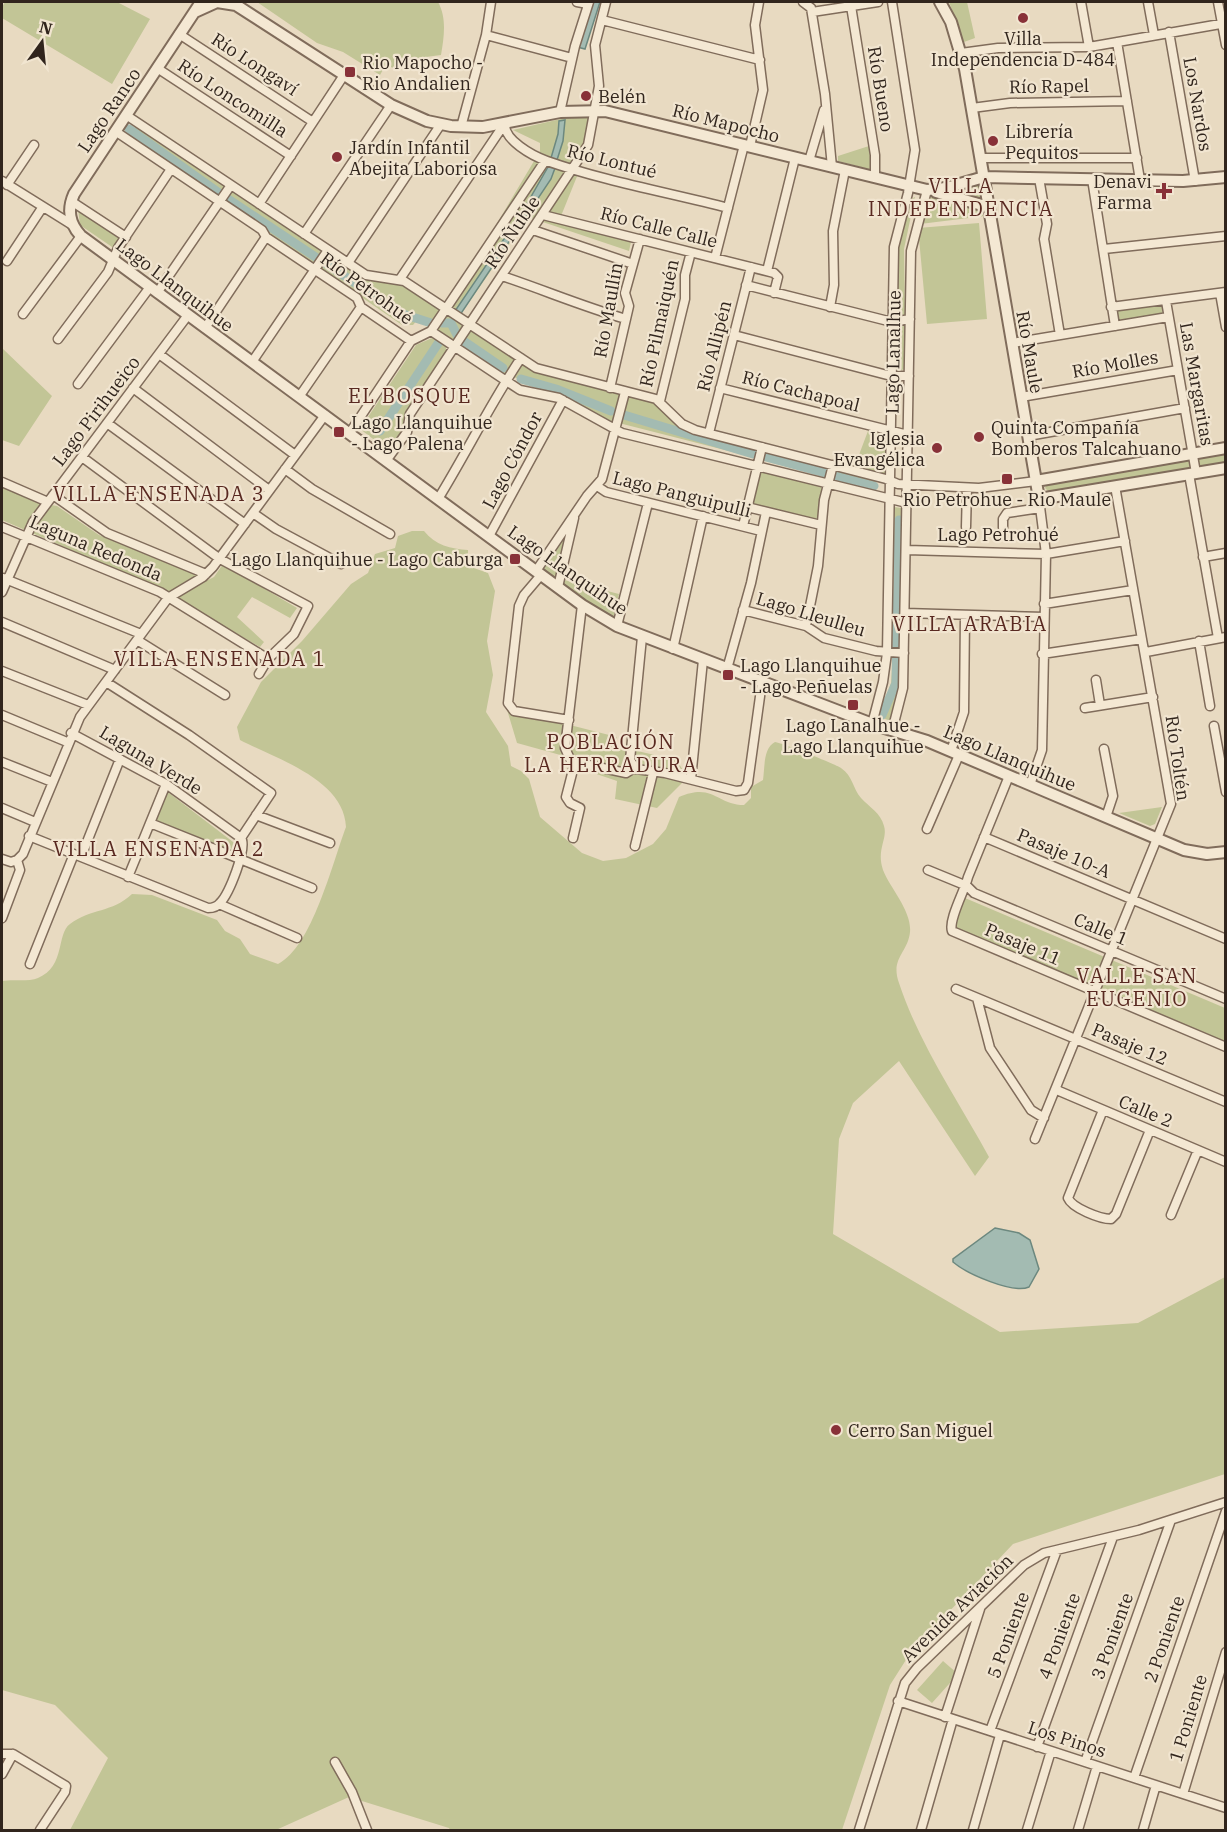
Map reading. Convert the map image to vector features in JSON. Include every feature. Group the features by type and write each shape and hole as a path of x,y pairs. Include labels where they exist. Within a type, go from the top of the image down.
{"street":[{"path":"191,17 201,2"},
{"name":"Río Mapocho","path":"191,17 200,9 217,2 245,6 391,105 415,117 441,124 461,127 505,123 560,112 593,111 638,118 927,190 946,188 984,177 1195,181 1226,177"},
{"path":"461,127 486,35 491,2"},
{"path":"560,112 572,58 589,3 578,2"},
{"name":"Río Ñuble","path":"386,461 407,432 410,414 574,168 590,140 593,111 600,86 596,45 606,2"},
{"path":"715,258 763,95 755,2"},
{"path":"803,2 809,4 812,12 826,102 832,167"},
{"path":"812,12 878,2"},
{"name":"Lago Lanalhue","path":"872,724 883,682 887,653 894,247 910,186 915,143 891,2"},
{"name":"Río Maule","path":"940,2 951,22 961,53 972,108 1040,504 1046,554 1042,654 1042,753 1030,785"},
{"path":"1081,2 1089,47"},
{"path":"1148,2 1154,35"},
{"path":"1218,2 1226,45"},
{"name":"Río Bueno","path":"851,6 875,155 875,177"},
{"name":"Lago Ranco","path":"71,201 191,17"},
{"path":"602,20 760,60"},
{"path":"961,53 998,48 1089,47 1223,23"},
{"name":"Los Nardos","path":"1169,32 1195,181"},
{"name":"Río Longaví","path":"179,34 313,122"},
{"path":"486,35 572,58"},
{"path":"1117,42 1140,180"},
{"name":"Río Loncomilla","path":"157,68 291,156"},
{"path":"259,204 344,75"},
{"name":"Río Rapel","path":"972,108 1010,103 1127,101"},
{"path":"809,161 826,102"},
{"path":"304,234 391,105"},
{"name":"Río Petrohué","path":"126,115 369,277 400,279 546,372 660,401 686,426 710,434 886,479 891,483 908,486 967,488 1036,481"},
{"path":"400,279 505,123"},
{"name":"Río Lontué","path":"505,123 505,131 509,138 545,160 728,208"},
{"path":"348,263 441,124"},
{"name":"Río Petrohué","path":"115,131 262,230 266,237 357,298 361,307 411,341 431,331 525,392 563,400 615,430 756,468 907,503"},
{"path":"4,183 34,145"},
{"path":"774,293 777,275 767,271 795,158"},
{"path":"980,158 1137,158"},
{"name":"Río Ñuble","path":"431,331 545,160"},
{"path":"58,339 108,272 126,237 171,169"},
{"path":"830,307 834,285 834,231 845,170"},
{"path":"1039,178 1047,224 1044,239 1060,335"},
{"path":"1092,179 1114,326"},
{"name":"Lago Llanquihue","path":"4,183 74,226 81,236 252,363 538,573 617,626 872,724 918,738 1191,852 1207,854 1226,852"},
{"path":"78,384 154,290 231,185"},
{"path":"927,190 989,207"},
{"name":"Lago Lanalhue","path":"892,731 903,696 911,246 927,190"},
{"path":"74,226 70,214 71,201 126,237"},
{"path":"7,261 42,208"},
{"name":"Río Calle Calle","path":"543,215 767,271"},
{"path":"533,230 633,264"},
{"path":"23,314 81,236"},
{"path":"1104,249 1226,236"},
{"path":"205,328 266,237"},
{"name":"Río Maullín","path":"610,388 629,303 625,293 640,239"},
{"path":"252,363 328,250"},
{"name":"Río Pilmaiquén","path":"660,401 684,304 685,275 691,252"},
{"name":"Río Allipén","path":"710,434 751,267"},
{"path":"502,276 560,295 584,308 626,319"},
{"path":"746,285 892,322 910,319"},
{"path":"1111,307 1223,292 1226,327"},
{"name":"Las Margaritas","path":"1166,301 1193,453 1193,473 1203,557 1222,638"},
{"path":"299,397 361,307"},
{"name":"Lago Pirihueico","path":"2,592 4,578 25,536 50,499 188,315"},
{"path":"1012,343 1168,317"},
{"path":"734,335 891,376 909,376"},
{"path":"349,434 411,341"},
{"path":"159,354 295,455"},
{"path":"438,499 521,358"},
{"name":"Río Molles","path":"1021,397 1178,370"},
{"path":"133,388 269,490"},
{"name":"Río Cachapoal","path":"720,388 908,435"},
{"path":"569,720 516,712 509,706 519,606 576,512 603,476 625,392"},
{"name":"Lago Cóndor","path":"489,536 563,400"},
{"path":"1028,436 1185,408"},
{"path":"2,859 11,862 17,860 29,837 71,733 88,705 168,598 206,574 220,559 325,415"},
{"path":"108,423 245,524"},
{"path":"742,526 762,447"},
{"path":"1036,481 1226,448"},
{"path":"82,457 220,559 308,606 294,634 268,659 259,674"},
{"path":"806,626 818,566 821,525 833,465"},
{"path":"1003,528 1007,513 1040,504 1115,486 1226,468"},
{"path":"285,469 312,489 390,534"},
{"name":"Laguna Redonda","path":"2,482 50,499 107,533 206,574"},
{"name":"Lago Panguipulli","path":"597,486 606,492 761,531"},
{"name":"Río Toltén","path":"1035,1139 1158,838 1171,800 1115,486"},
{"path":"966,527 967,488"},
{"path":"617,626 648,502"},
{"name":"Lago Panguipulli","path":"747,507 821,525"},
{"path":"558,587 576,512"},
{"path":"727,669 766,512"},
{"path":"253,513 276,529 341,564"},
{"path":"674,649 703,516"},
{"name":"Laguna Redonda","path":"2,527 168,598 268,659"},
{"name":"Lago Petrohué","path":"907,550 1046,554 1125,541"},
{"path":"1203,557 1226,553"},
{"path":"4,578 139,637 225,695"},
{"path":"1044,604 1133,590"},
{"path":"582,604 565,748 570,759 575,762 624,773 633,768 736,791 746,788 762,682"},
{"name":"Lago Lleulleu","path":"743,610 806,626 824,638 887,653 904,653"},
{"path":"905,613 1044,617"},
{"path":"927,829 955,753 964,712 965,615"},
{"path":"2,622 115,670"},
{"path":"633,768 630,760 642,637"},
{"path":"1146,652 1222,638"},
{"path":"1042,654 1142,639"},
{"path":"1199,642 1210,706"},
{"path":"691,780 703,660"},
{"path":"2,670 88,705"},
{"path":"1096,680 1100,705"},
{"path":"106,682 189,735 271,793 241,838 245,846 219,904"},
{"path":"1085,708 1153,697"},
{"path":"2,715 67,742"},
{"path":"1214,726 1226,792"},
{"name":"Laguna Verde","path":"71,733 166,784 241,838"},
{"path":"1104,748 1113,796 1106,817"},
{"path":"30,964 120,759"},
{"path":"2,762 52,782"},
{"path":"573,838 580,808 568,801 566,794 575,762"},
{"path":"635,846 653,773"},
{"name":"Pasaje 11","path":"1009,776 951,924 954,933 1226,1047"},
{"path":"128,877 166,784"},
{"path":"2,808 35,822"},
{"path":"256,815 330,843"},
{"path":"150,823 312,888"},
{"path":"29,837 204,908 219,904 297,938"},
{"name":"Pasaje 10-A","path":"984,837 1226,939"},
{"path":"2,918 20,870 17,860"},
{"name":"Calle 1","path":"928,870 967,886 974,893 1226,999"},
{"name":"Pasaje 12","path":"956,989 1226,1102"},
{"path":"977,998 990,1048 1031,1110 1044,1118"},
{"name":"Calle 2","path":"1056,1088 1226,1162"},
{"path":"1103,1110 1069,1192 1068,1200 1073,1205 1111,1219 1116,1214 1150,1130"},
{"path":"1171,1215 1198,1150"},
{"name":"Avenida Aviación","path":"859,1830 898,1701 910,1675 1029,1561 1057,1550 1113,1537 1226,1502"},
{"name":"2 Poniente","path":"1134,1778 1226,1511"},
{"name":"3 Poniente","path":"1085,1762 1171,1520"},
{"name":"4 Poniente","path":"1037,1747 1113,1537"},
{"name":"5 Poniente","path":"990,1731 1057,1550"},
{"path":"921,1830 949,1718 981,1607"},
{"name":"1 Poniente","path":"1183,1794 1226,1652"},
{"name":"Los Pinos","path":"898,1701 1226,1808"},
{"path":"973,1830 1000,1735"},
{"path":"1027,1830 1051,1751"},
{"path":"2,1754 13,1754 66,1786 65,1792 40,1830"},
{"path":"2,1774 13,1754"},
{"path":"335,1762 352,1792 367,1830"},
{"path":"1078,1830 1097,1766"},
{"path":"1143,1830 1156,1785"}],"green space":[{"path":"5,2 117,2 150,19 112,84 2,18 2,7"},
{"path":"257,2 438,2 444,21 441,55 418,58 410,71 385,66 380,75 343,52 317,43"},
{"path":"949,2 967,2 975,38 964,42"},
{"path":"569,117 590,118 580,169 561,216 633,233 629,251 528,217 456,321 506,354 541,369 623,386 649,398 684,430 876,475 874,488 611,421 598,416 556,390 503,374 419,318 413,325 402,325 128,137 136,126 369,280 402,284 437,308 446,309 540,151 540,143 513,130"},
{"path":"869,146 872,170 838,161 838,156"},
{"path":"979,183 985,216 920,224 929,198"},
{"path":"915,197 904,249 906,369 896,371 898,244 911,199"},
{"path":"78,208 121,236 115,249 80,225"},
{"path":"979,223 987,319 927,324 918,228"},
{"path":"1156,302 1162,306 1163,314 1118,322 1118,309"},
{"path":"432,338 446,346 446,352 405,417 399,438 389,451 360,429 416,345"},
{"path":"2,348 52,396 19,446 2,440"},
{"path":"868,431 888,433 888,475 854,468"},
{"path":"1225,453 1225,463 1049,492 1045,488 1047,484"},
{"path":"761,471 820,486 823,490 818,516 814,521 754,506 751,501 757,474"},
{"path":"2,486 39,503 57,506 99,535 208,580 214,577 223,564 297,608 290,618 252,597 237,617 264,642 260,647 155,586 2,520"},
{"path":"894,507 901,508 900,664 899,686 891,721 880,717 891,683 894,642"},
{"path":"570,525 557,581 541,570"},
{"path":"412,531 424,531 433,540 444,545 468,550 468,566 488,573 495,591 487,641 493,675 486,712 508,746 511,766 521,771 529,779 540,817 582,853 603,861 626,858 653,844 666,829 679,797 690,793 707,793 727,802 744,805 751,798 751,787 763,780 766,753 775,742 841,768 848,775 861,798 880,817 885,831 881,863 910,924 909,939 898,961 899,983 928,1050 989,1157 975,1176 899,1061 853,1103 839,1139 833,1234 1000,1332 1138,1323 1225,1277 1225,1474 1013,1544 911,1652 890,1685 842,1830 450,1830 349,1797 276,1830 70,1830 108,1758 55,1705 2,1690 2,981 34,979 47,973 57,958 63,935 70,924 86,915 109,908 132,894 152,895 217,920 225,931 240,939 250,954 278,964 290,955 301,941 320,903 346,827 342,810 334,796 321,783 289,763 240,740 237,727 261,682 302,641 351,584 368,573 375,554 395,548 398,536"},
{"path":"564,580 619,594 613,619 562,585"},
{"path":"505,703 556,716 562,723 617,737 616,746 676,760 688,777 657,808 615,799 617,781 573,766 564,756 517,743"},
{"path":"165,793 169,793 237,845 235,854 159,823 156,819"},
{"path":"1162,807 1155,824 1150,826 1119,813"},
{"path":"965,898 1225,1008 1225,1043 956,930 954,926"},
{"path":"943,1661 958,1674 932,1703 917,1690"}],"shaded area":[{"path":"593,2 600,2 585,49 577,47"},
{"path":"565,120 563,141 557,160 551,158 559,121"},
{"path":"548,167 555,168 551,179 460,315 455,311 521,214"},
{"path":"995,1228 1019,1233 1030,1240 1039,1269 1029,1287 1012,1288 990,1282 953,1262 953,1259"}],"waterway":[{"path":"129,129 219,193"},
{"path":"228,199 317,258"},
{"path":"325,263 400,313 431,323"},
{"path":"442,323 451,323 457,335"},
{"path":"380,431 439,342"},
{"path":"465,342 503,368"},
{"path":"521,379 556,389 611,411"},
{"path":"624,415 753,454"},
{"path":"766,457 825,473"},
{"path":"835,476 874,486"},
{"path":"882,715 896,683 899,520"}],"place":[{"name":"Villa Independencia D-484","path":"1023,18"},
{"name":"Rio Mapocho - Rio Andalien","path":"350,72"},
{"name":"Belén","path":"586,96"},
{"name":"Librería Pequitos","path":"993,141"},
{"name":"Jardín Infantil Abejita Laboriosa","path":"337,157"},
{"name":"Denavi Farma","path":"1164,191"},
{"name":"Lago Llanquihue - Lago Palena","path":"339,432"},
{"name":"Quinta Compañía Bomberos Talcahuano","path":"979,437"},
{"name":"Iglesia Evangélica","path":"937,448"},
{"name":"Rio Petrohue - Rio Maule","path":"1007,479"},
{"name":"Lago Llanquihue - Lago Caburga","path":"515,559"},
{"name":"Lago Llanquihue - Lago Peñuelas","path":"728,675"},
{"name":"Lago Lanalhue - Lago Llanquihue","path":"853,705"},
{"name":"Cerro San Miguel","path":"836,1430"}],"district":[{"name":"VILLA INDEPENDENCIA","path":"961,196"},
{"name":"EL BOSQUE","path":"410,395"},
{"name":"VILLA ENSENADA 3","path":"159,493"},
{"name":"VILLA ARABIA","path":"970,623"},
{"name":"VILLA ENSENADA 1","path":"220,658"},
{"name":"POBLACIÓN LA HERRADURA","path":"611,752"},
{"name":"VILLA ENSENADA 2","path":"159,848"},
{"name":"VALLE SAN EUGENIO","path":"1137,986"}]}
